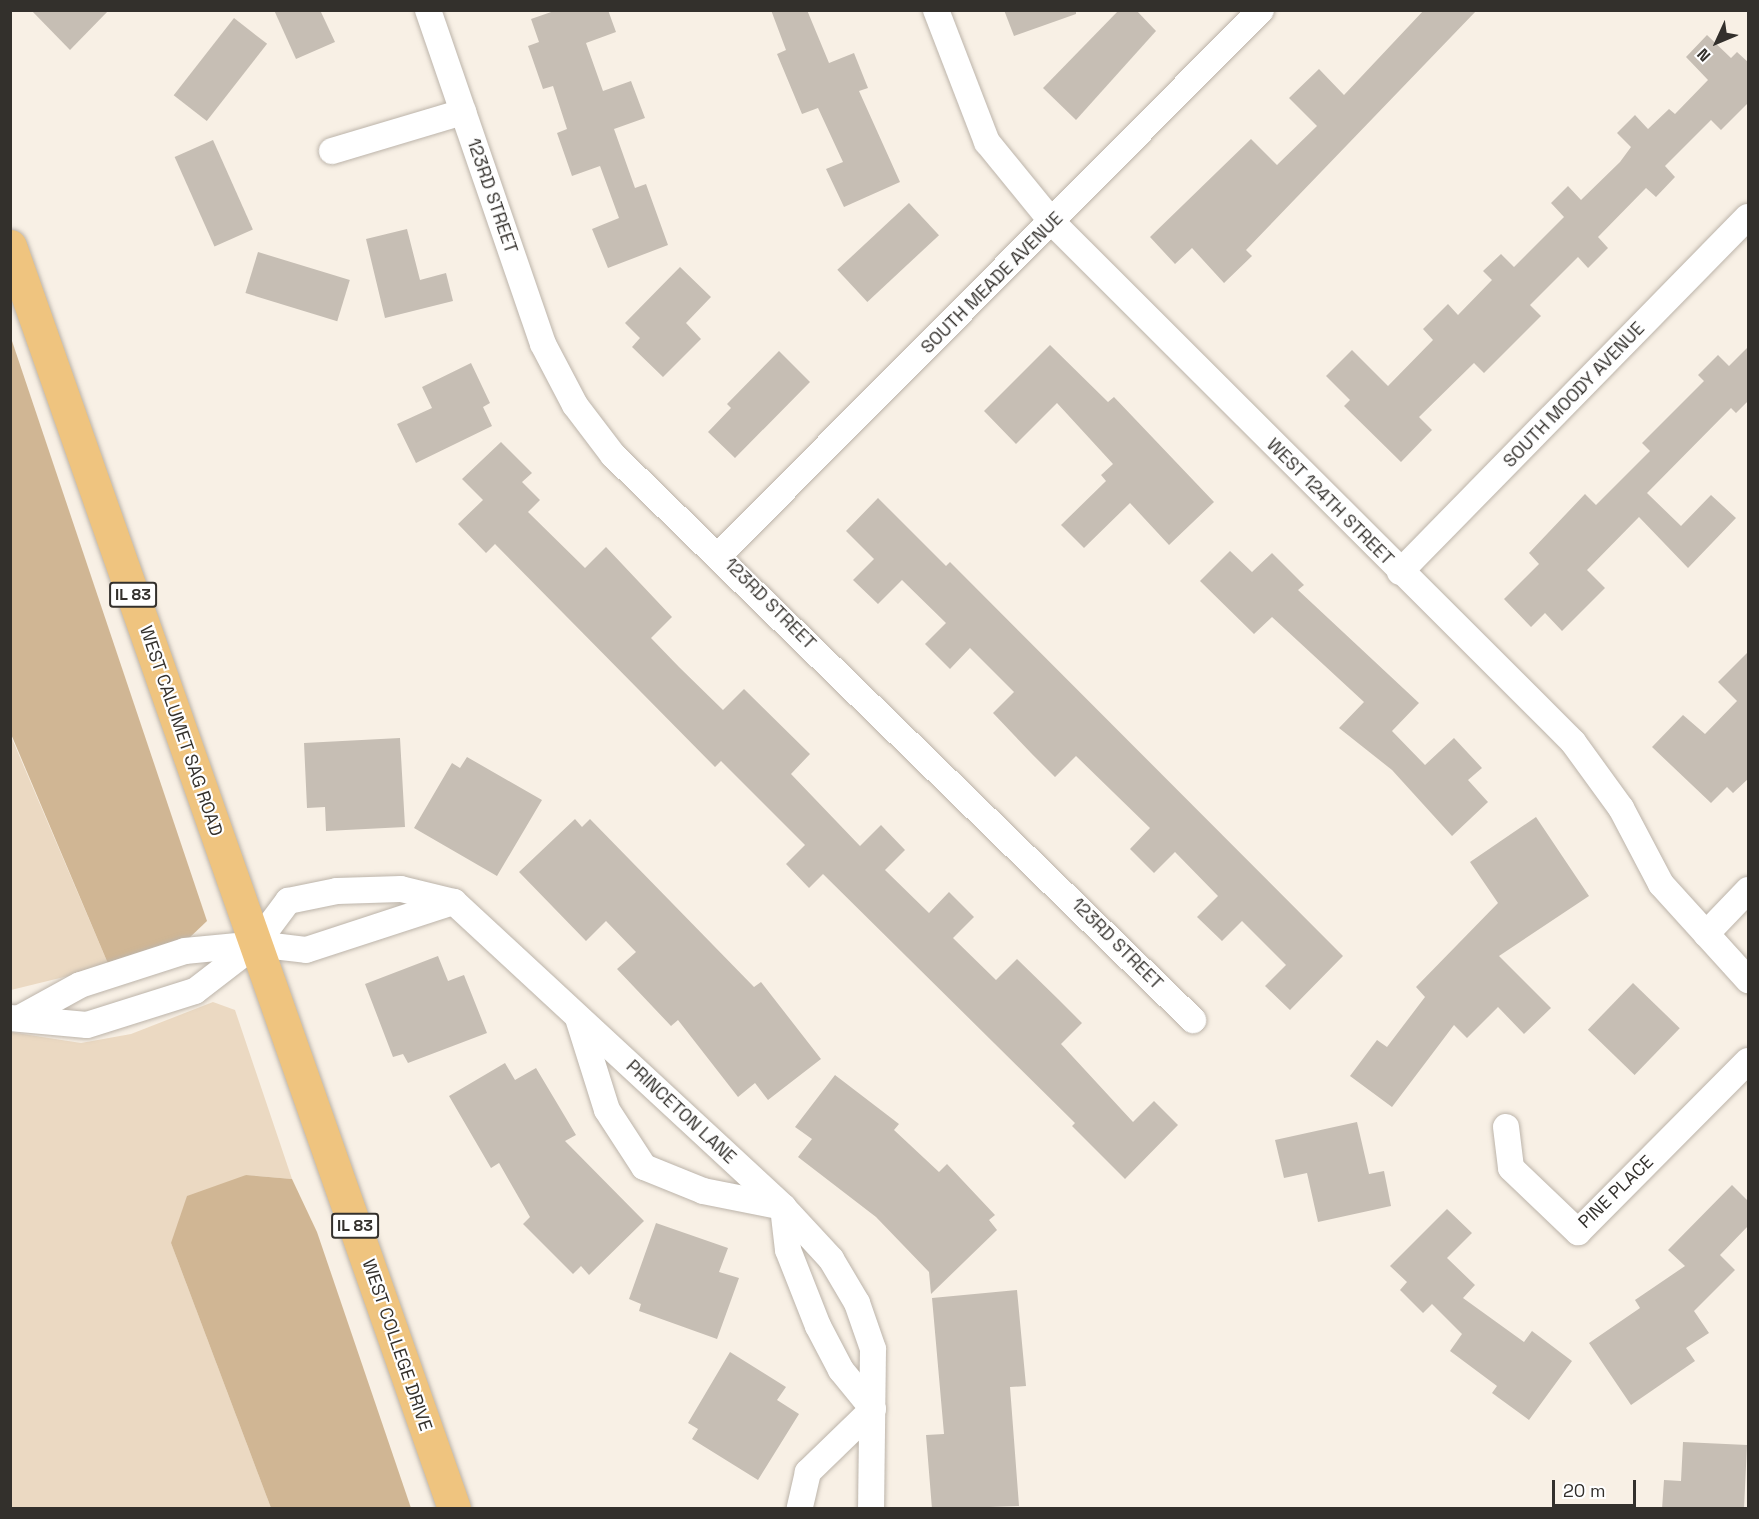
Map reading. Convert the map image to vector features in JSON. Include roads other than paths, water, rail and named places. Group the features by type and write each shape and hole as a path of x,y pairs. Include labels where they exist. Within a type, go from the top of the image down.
{"main road":[{"name":"WEST CALUMET SAG ROAD","path":"10,246 256,944"},
{"name":"WEST COLLEGE DRIVE","path":"256,944 453,1509"}],"street":[{"name":"123RD STREET","path":"428,10 543,344 575,405 614,455 720,554 1193,1020"},
{"name":"WEST 124TH STREET","path":"936,10 987,142 1053,223 1400,572 1573,742 1616,800 1661,884 1749,980"},
{"name":"SOUTH MEADE AVENUE","path":"720,554 1053,223 1261,10"},
{"path":"332,151 463,112"},
{"name":"SOUTH MOODY AVENUE","path":"1400,572 1749,217"},
{"name":"PRINCETON LANE","path":"15,1018 87,1025 195,991 256,944 288,901 338,891 401,889 454,902 783,1207 831,1259 857,1303 873,1349 871,1509"},
{"path":"1706,934 1749,890"},
{"path":"15,1018 80,985 185,951 256,944 306,950 454,902"},
{"name":"PRINCETON LANE","path":"578,1017 607,1110 644,1167 703,1191 783,1207"},
{"name":"PINE PLACE","path":"1506,1127 1511,1168 1578,1232 1749,1061"},
{"path":"783,1207 788,1250 818,1326 841,1370 873,1409 808,1472 800,1509"}]}
